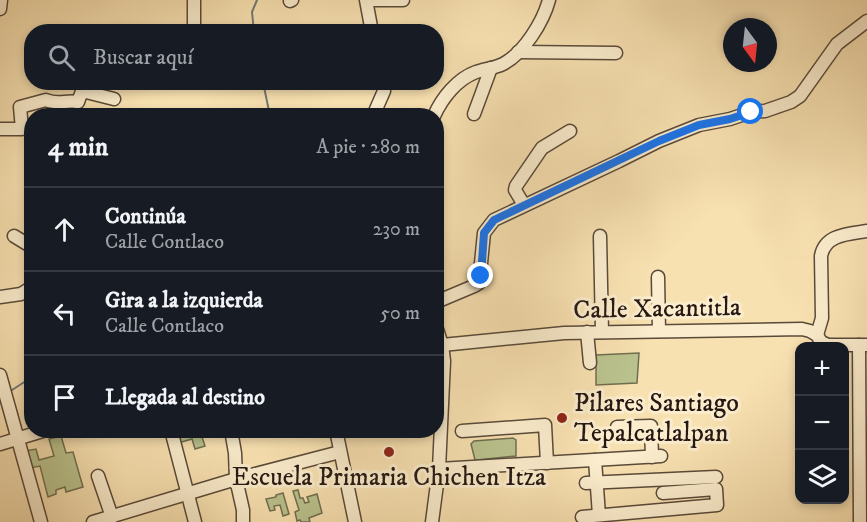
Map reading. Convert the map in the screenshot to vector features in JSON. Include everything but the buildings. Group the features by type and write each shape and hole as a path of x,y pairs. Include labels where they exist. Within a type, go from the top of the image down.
{"street":[{"path":"0,9 1,0"},
{"path":"194,0 194,24"},
{"path":"366,0 368,24"},
{"path":"372,0 403,0"},
{"path":"439,108 449,92 463,80 473,73 508,61 518,52 541,23 549,0"},
{"path":"444,299 479,283 484,233 494,220 659,141 699,125 751,112 765,111 791,102 800,96 837,44 867,21"},
{"path":"518,52 616,53"},
{"path":"474,114 491,68"},
{"path":"377,108 384,90"},
{"path":"0,129 22,129 20,107 46,99 54,103 78,102 82,91 114,99"},
{"path":"524,205 515,190 516,186 542,148 570,130"},
{"path":"817,335 822,318 821,256 823,247 837,237 867,231"},
{"path":"14,236 24,242"},
{"path":"600,236 602,332"},
{"path":"658,277 659,331"},
{"path":"0,297 24,292"},
{"name":"Calle Xacantitla","path":"444,345 564,333 802,329 817,335 821,342 828,345 863,345"},
{"path":"587,332 590,363"},
{"path":"860,522 863,345"},
{"path":"0,375 41,522"},
{"path":"462,431 545,425 547,463"},
{"path":"439,469 657,457 651,426 617,427"},
{"path":"0,444 24,436"},
{"path":"173,438 195,522"},
{"path":"232,438 243,522"},
{"path":"337,438 355,522"},
{"path":"432,522 439,469 439,438"},
{"path":"93,522 236,478 340,452"},
{"path":"595,460 591,483 598,498 599,515"},
{"path":"98,476 112,517"},
{"path":"591,483 716,477"},
{"path":"662,509 663,479"},
{"path":"582,516 717,505 716,489 663,494"},
{"path":"584,500 598,498"}],"green space":[{"path":"639,353 637,383 596,385 596,355"},
{"path":"62,438 66,453 73,452 83,487 66,492 65,487 56,490 56,494 48,497 40,466 30,468 25,451 36,449 39,460 54,456 49,439"},
{"path":"176,438 202,438 205,446 195,449 192,439 178,443"},
{"path":"513,438 516,440 516,456 475,460 471,444 474,441"},
{"path":"298,490 300,498 303,498 305,503 309,502 307,497 317,494 322,513 309,518 310,522 297,521 295,512 299,510 293,491"},
{"path":"283,493 289,514 283,516 280,505 274,506 275,510 270,511 266,499"}],"waterway":[{"path":"253,24 252,12 257,0"},
{"path":"265,90 268,108"},
{"path":"9,392 24,382"}],"place":[{"name":"Pilares Santiago Tepalcatlalpan","path":"562,418"},
{"name":"Escuela Primaria Chichen Itza","path":"389,452"}],"route":[{"path":"481,276 484,233 494,220 659,141 699,125 751,112"}]}
